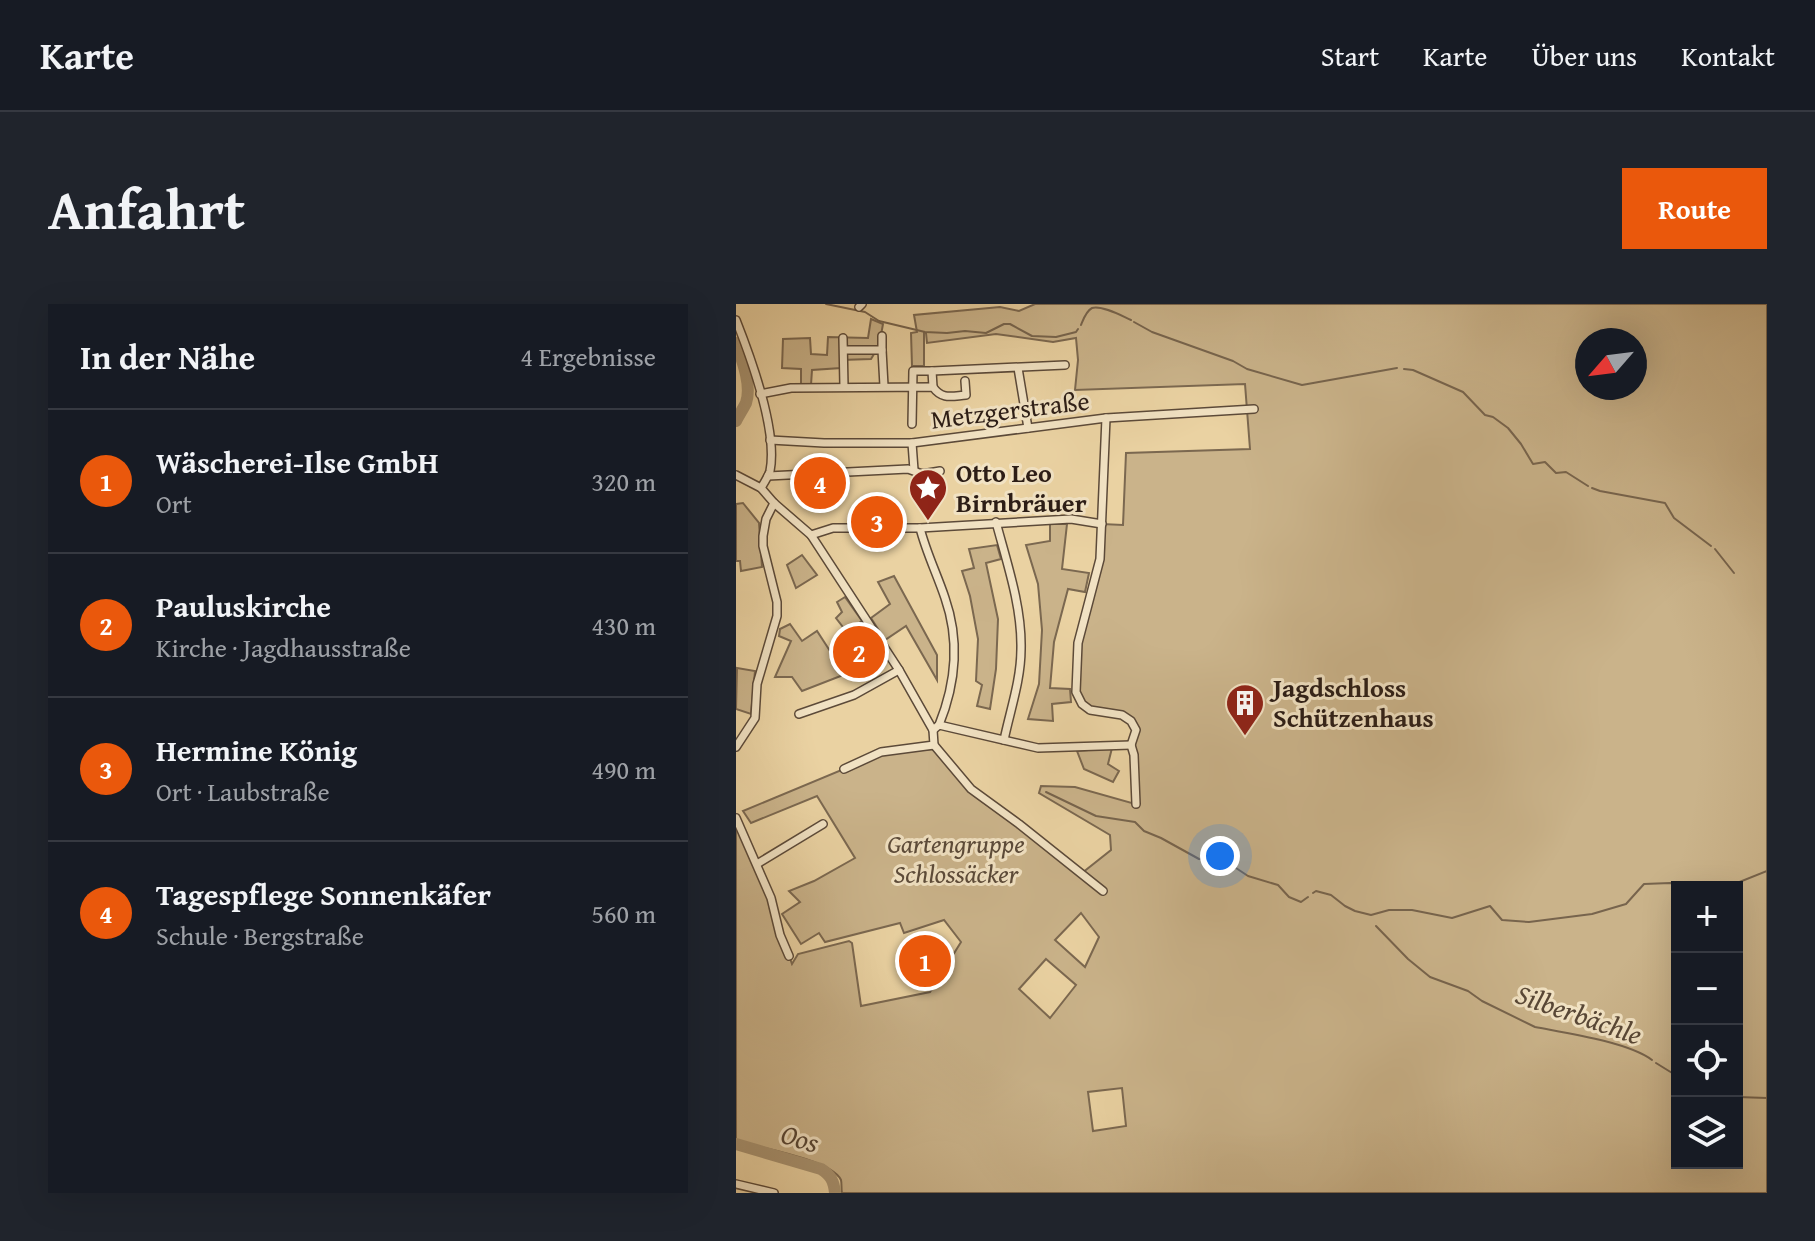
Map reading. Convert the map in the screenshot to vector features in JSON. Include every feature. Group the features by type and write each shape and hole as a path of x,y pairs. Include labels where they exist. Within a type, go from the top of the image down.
{"street":[{"path":"736,320 760,394 770,440 770,471 761,488"},
{"path":"882,336 884,386"},
{"path":"843,338 844,387"},
{"path":"844,350 882,350"},
{"path":"912,424 913,371 1065,365"},
{"path":"1018,368 1028,428"},
{"path":"932,371 933,387 936,393 944,397 966,395 965,381"},
{"path":"760,394 791,388 933,387"},
{"name":"Metzgerstraße","path":"770,440 912,443 1106,418 1254,409"},
{"path":"1106,418 1100,559 1078,643 1076,692 1082,704 1090,710 1122,715 1131,721 1136,730 1131,745 1136,804"},
{"path":"912,443 914,470"},
{"path":"768,476 908,469 922,474 940,471"},
{"path":"736,475 761,488 811,535 936,727 1038,748 1131,745"},
{"path":"736,747 755,718 757,684 777,616 777,602 763,546 766,519 774,503"},
{"path":"811,535 833,528 920,528 1071,519 1102,524"},
{"path":"996,522 1018,611 1021,649 1004,740"},
{"path":"920,528 946,601 956,645 954,675 936,727 934,745 971,789 1032,833 1103,891"},
{"path":"799,714 854,695 899,670"},
{"path":"844,769 881,752 934,745"},
{"path":"736,818 771,898 789,956"},
{"path":"757,864 823,824"},
{"path":"736,1184 774,1193"}],"green space":[{"name":"Gartengruppe Schlossäcker","path":"1035,304 1767,304 1767,1193 842,1193 841,1180 824,1166 736,1141 736,818 757,864 792,964 798,954 849,941 852,943 861,1006 930,992 961,942 944,920 904,933 900,923 825,942 819,933 801,944 782,914 800,902 789,891 855,858 817,796 751,823 743,811 880,754 933,749 973,795 1082,873 1111,850 1110,835 1039,793 1041,786 1075,787 1135,804 1131,745 1136,730 1131,721 1090,710 1076,692 1076,661 1100,559 1102,524 1123,525 1126,453 1250,449 1245,384 1075,390 1078,360 1076,338 1053,342 996,334 927,343 924,333 924,366 912,366 911,333 917,332 914,315 1000,307 1019,311","holes":["1081,913 1099,937 1085,967 1055,940","1046,959 1076,985 1050,1018 1019,989","1122,1088 1126,1126 1093,1131 1088,1092"]},
{"path":"871,319 883,324 879,346 871,359 841,360 841,368 812,370 811,385 801,384 801,369 782,368 783,339 810,338 811,354 827,355 828,337 868,338"},
{"path":"743,503 759,523 762,567 741,571 740,561 736,561 736,504"},
{"path":"1050,524 1067,524 1062,569 1089,573 1085,592 1068,589 1054,642 1050,688 1070,689 1071,702 1052,704 1053,721 1028,719 1039,684 1042,630 1038,584 1026,545 1050,541"},
{"path":"997,545 1001,559 986,563 998,619 996,669 990,709 977,706 982,685 976,681 978,639 962,571 974,568 969,549"},
{"path":"802,555 817,575 796,588 787,565"},
{"path":"894,576 937,655 937,680 906,626 885,640 871,618 890,604 878,582"},
{"path":"845,597 862,621 846,631 836,618 842,612 837,602"},
{"path":"790,624 802,641 817,631 830,651 837,647 851,672 802,691 792,677 775,677 791,641 779,636 780,629"},
{"path":"737,668 755,671 751,714 736,709"},
{"path":"1112,748 1108,764 1119,771 1113,782 1084,769 1077,751"}],"waterway":[{"path":"826,304 865,312 879,321 925,332 986,333 1010,324 1032,336 1056,337 1078,329"},
{"path":"1081,325 1088,311 1096,307 1131,320"},
{"path":"1134,322 1247,369 1302,385 1397,368"},
{"name":"Oos","path":"736,343 748,388 746,403 736,421"},
{"path":"1404,369 1463,392 1485,415 1508,428 1533,464 1545,462 1556,473 1566,472 1588,486"},
{"path":"1592,488 1665,503 1674,518 1711,546"},
{"path":"1715,549 1734,573"},
{"name":"Silberbächle","path":"1046,792 1096,816 1135,822 1144,831 1199,859 1227,862 1248,876 1278,885 1289,897 1301,902 1308,897"},
{"path":"1313,893 1331,895 1345,906 1371,915 1389,910 1412,910 1452,918 1490,906 1502,920 1529,922 1592,914 1626,904 1644,884 1727,887 1767,871"},
{"name":"Silberbächle","path":"1376,926 1430,977 1468,991 1535,1027 1613,1043 1652,1060"},
{"name":"Silberbächle","path":"1656,1063 1671,1072"},
{"name":"Silberbächle","path":"1743,1097 1767,1098"},
{"name":"Oos","path":"736,1144 821,1169 831,1179 835,1193"}],"place":[{"name":"Tagespflege Sonnenkäfer","path":"820,483"},
{"name":"Hermine König","path":"877,522"},
{"name":"Otto Leo Birnbräuer","path":"928,522"},
{"name":"Pauluskirche","path":"859,652"},
{"name":"Jagdschloss Schützenhaus","path":"1245,737"},
{"name":"Wäscherei-Ilse GmbH","path":"925,961"}]}
